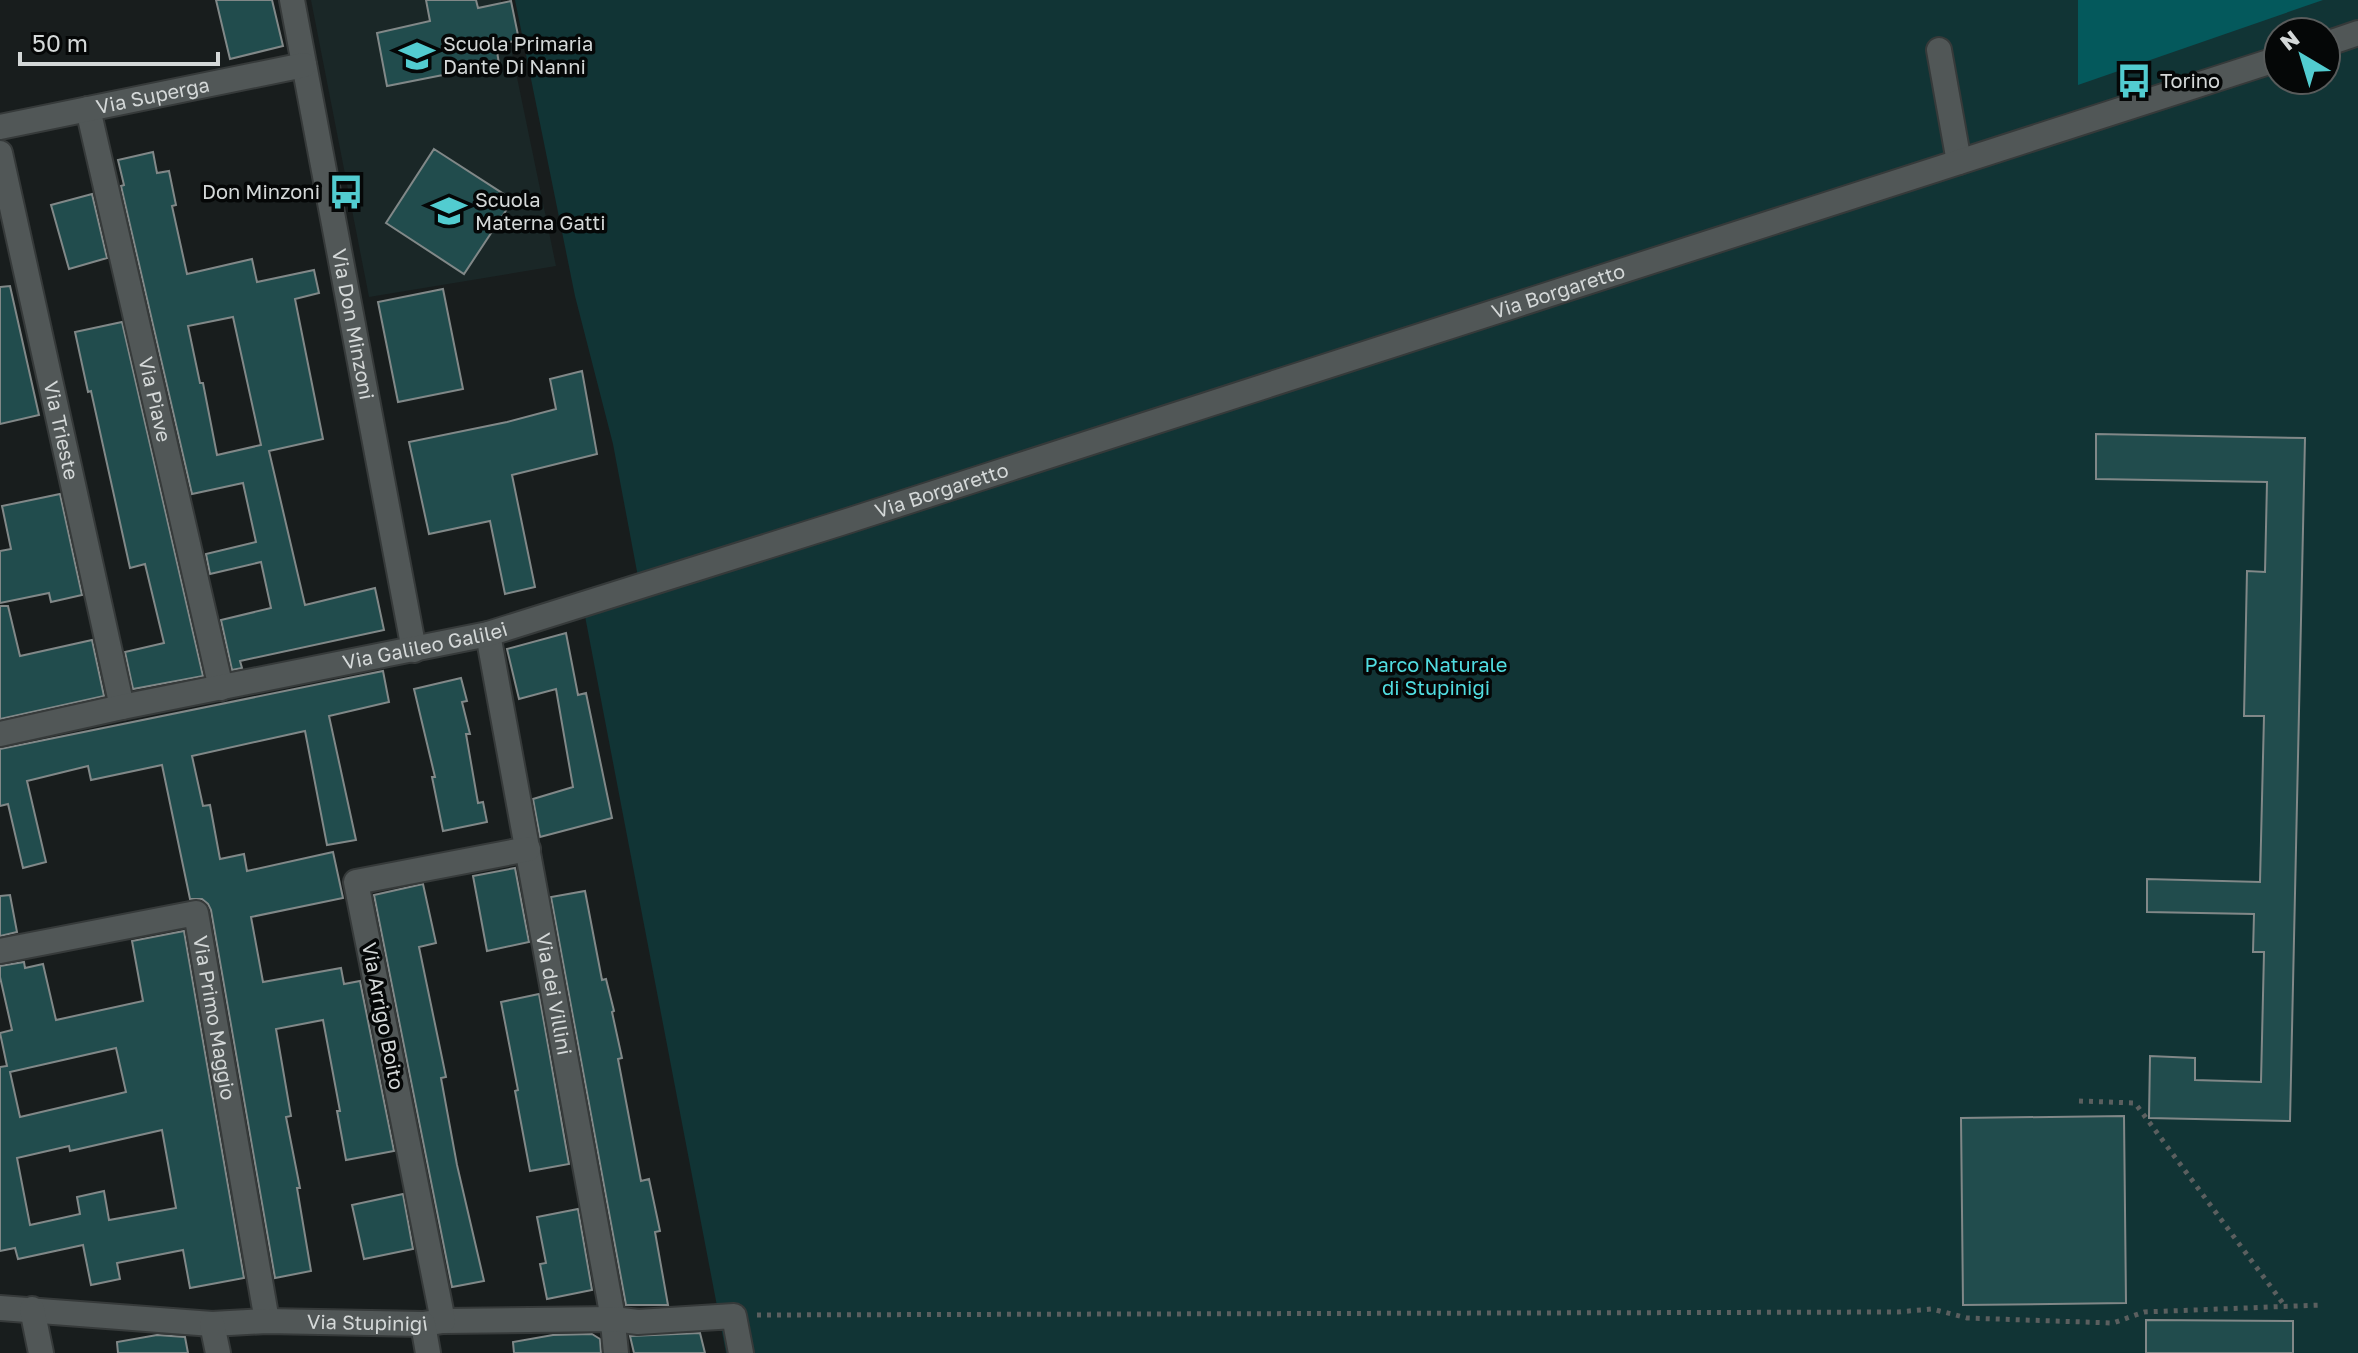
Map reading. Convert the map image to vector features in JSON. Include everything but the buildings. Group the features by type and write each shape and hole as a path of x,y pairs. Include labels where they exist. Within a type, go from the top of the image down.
{"street":[{"name":"Via Don Minzoni","path":"292,0 414,650"},
{"path":"1939,50 1959,162"},
{"name":"Via Borgaretto","path":"841,523 2262,64"},
{"name":"Via Superga","path":"0,127 304,65"},
{"name":"Via Piave","path":"88,109 221,688"},
{"name":"Via Trieste","path":"0,153 122,707"},
{"name":"Via Galileo Galilei","path":"0,734 488,634 841,523"},
{"name":"Via dei Villini","path":"488,634 613,1319 616,1353"},
{"name":"Via Arrigo Boito","path":"433,1322 356,882 528,849"},
{"name":"Via Primo Maggio","path":"0,951 196,913 267,1321"},
{"name":"Via Stupinigi","path":"0,1308 212,1324 613,1319 638,1322 734,1316"},
{"path":"32,1309 41,1353"},
{"path":"734,1316 741,1353"},
{"path":"428,1353 433,1322"},
{"path":"212,1324 218,1353"}],"path":[{"path":"2079,1101 2135,1103 2286,1307"},
{"path":"734,1316 1898,1312 1932,1309 1967,1318 2113,1323 2144,1312 2321,1305"}],"shaded area":[{"path":"311,0 501,0 556,266 369,297"},
{"path":"2078,0 2323,0 2277,16 2262,16 2262,21 2078,85"}],"green space":[{"name":"Parco Naturale di Stupinigi","path":"515,0 2358,0 2358,1353 726,1353 585,616 642,598 613,444 575,296"}],"place":[{"name":"Scuola Primaria Dante Di Nanni","path":"417,56"},
{"name":"Torino","path":"2134,81"},
{"name":"Don Minzoni","path":"346,192"},
{"name":"Scuola Materna Gatti","path":"449,211"}]}
